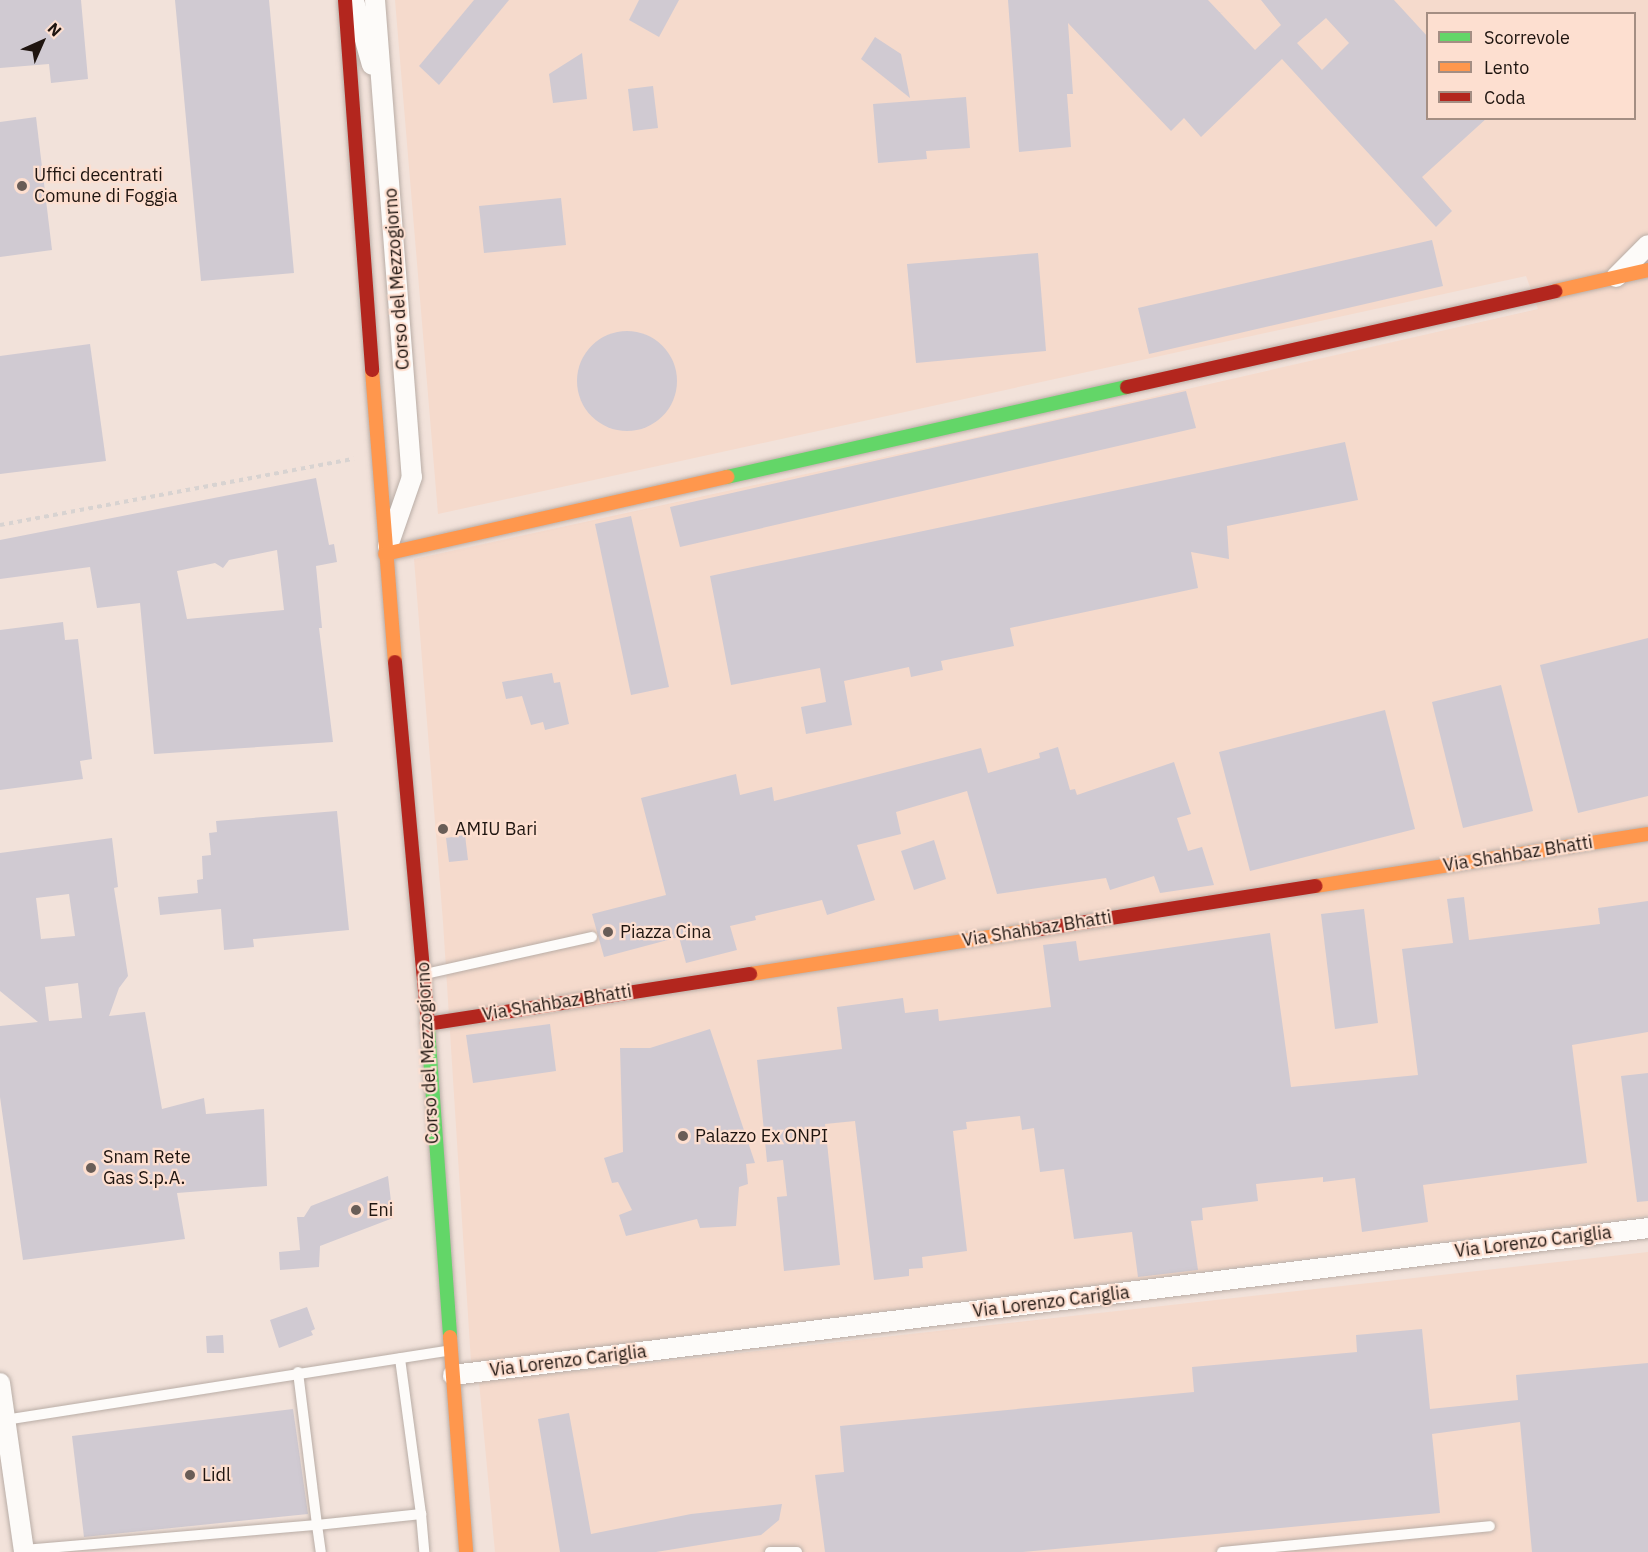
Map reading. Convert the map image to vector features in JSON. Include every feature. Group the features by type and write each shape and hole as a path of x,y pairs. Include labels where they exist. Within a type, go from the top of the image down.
{"street":[{"name":"Corso del Mezzogiorno","path":"345,0 385,554 423,974 466,1552"},
{"path":"354,0 384,111"},
{"name":"Corso del Mezzogiorno","path":"375,0 412,477 385,554"},
{"path":"1616,277 1648,245"},
{"path":"385,554 1648,270"},
{"name":"Via Shahbaz Bhatti","path":"427,1024 1648,834"},
{"name":"Via Lorenzo Cariglia","path":"453,1376 1648,1228"},
{"path":"0,1383 24,1551"}],"lane":[{"path":"423,974 592,937"},
{"path":"5,1420 298,1372 451,1350"},
{"path":"400,1358 424,1552"},
{"path":"298,1372 321,1552"},
{"path":"24,1551 421,1514"},
{"path":"1222,1552 1490,1526"},
{"path":"770,1552 797,1552"}],"path":[{"path":"0,525 378,454"}],"shaded area":[{"path":"395,0 1648,0 1648,1216 471,1362 443,922 414,559 972,438 1538,309 1526,276 438,514"},
{"path":"1648,1252 1648,1552 495,1552 479,1382"}],"building":[{"path":"0,0 81,0 88,79 51,83 49,64 0,68"},
{"path":"175,0 269,0 294,273 201,281"},
{"path":"474,0 509,0 439,85 419,66"},
{"path":"639,0 679,0 659,37 629,20"},
{"path":"1008,0 1208,0 1255,50 1281,25 1261,0 1394,0 1426,35 1426,120 1485,120 1422,177 1452,211 1436,227 1282,59 1201,137 1184,118 1171,131 1068,23 1073,94 1067,94 1071,147 1019,152","holes":["1326,18 1349,43 1322,70 1297,43"]},
{"path":"875,37 901,54 910,98 861,59"},
{"path":"582,53 587,99 553,103 549,74"},
{"path":"653,86 658,128 633,131 628,89"},
{"path":"966,97 970,148 926,151 927,159 878,163 873,104"},
{"name":"Uffici decentrati Comune di Foggia","path":"36,117 52,250 0,257 0,122"},
{"path":"561,198 566,245 484,253 479,206"},
{"path":"1432,240 1443,286 1149,354 1138,308"},
{"path":"1038,253 1046,351 916,363 907,264"},
{"path":"627,331 646,334 663,345 674,362 677,381 674,400 663,417 646,428 627,431 608,428 591,417 580,400 577,381 580,362 591,345 608,334"},
{"path":"90,344 106,461 0,474 0,356"},
{"path":"1186,391 1196,428 680,547 670,507"},
{"path":"1345,442 1358,500 1227,526 1229,559 1191,552 1198,588 1010,628 1014,646 941,661 943,670 911,677 909,667 844,681 852,725 806,734 801,707 826,702 820,668 731,685 710,576"},
{"path":"316,478 329,545 334,544 337,562 316,566 322,628 319,628 333,742 154,754 140,603 97,608 90,567 0,579 0,540","holes":["277,550 284,610 187,619 177,571 215,563 223,568 229,560"]},
{"path":"631,516 669,687 631,695 595,524"},
{"path":"63,622 65,640 78,639 92,759 80,761 83,779 0,790 0,630"},
{"path":"1648,638 1648,796 1578,813 1540,665"},
{"path":"552,673 554,683 560,682 569,724 545,730 543,722 531,725 522,696 506,699 502,682"},
{"path":"1501,685 1533,811 1463,828 1432,702"},
{"path":"1385,710 1415,829 1250,871 1219,752"},
{"path":"1058,747 1070,790 1075,789 1077,795 1174,762 1191,814 1177,818 1188,851 1202,847 1214,885 1160,893 1154,876 1110,890 1106,878 997,894 967,791 896,812 901,834 857,845 875,900 827,915 822,900 755,916 756,920 730,926 737,950 686,963 679,937 604,957 592,914 666,895 641,798 736,774 740,795 772,787 774,801 981,748 988,773 1040,758 1039,753"},
{"path":"337,811 349,930 253,939 254,947 224,950 221,909 160,915 158,897 198,893 197,880 203,879 202,856 211,855 209,833 217,832 216,821"},
{"path":"465,835 468,860 449,862 446,838"},
{"path":"112,838 118,887 114,888 128,976 119,988 109,1016 145,1012 162,1109 204,1098 206,1114 264,1109 267,1186 177,1193 185,1239 23,1260 0,1097 0,1026 38,1022 0,991 0,853","holes":["69,894 75,936 41,939 36,898","78,983 82,1018 49,1021 45,987"]},
{"path":"934,840 946,879 914,890 901,851"},
{"path":"1464,897 1469,940 1600,924 1598,908 1648,901 1648,1032 1572,1045 1587,1163 1423,1185 1428,1222 1362,1232 1355,1178 1323,1182 1323,1177 1256,1184 1258,1201 1202,1208 1203,1220 1191,1221 1198,1270 1138,1277 1132,1232 1074,1239 1064,1169 1040,1172 1034,1128 1022,1130 1020,1116 966,1122 967,1129 953,1131 967,1251 922,1257 923,1268 909,1269 909,1276 874,1280 855,1121 825,1124 840,1265 784,1271 777,1197 787,1196 783,1160 767,1162 757,1060 842,1049 837,1007 903,998 905,1013 938,1009 939,1021 1051,1007 1043,945 1076,941 1079,961 1270,933 1291,1087 1418,1075 1402,949 1453,943 1447,899"},
{"path":"1364,909 1378,1023 1335,1029 1321,914"},
{"path":"550,1024 556,1071 473,1083 466,1035"},
{"name":"Palazzo Ex ONPI","path":"710,1029 755,1163 746,1164 748,1184 739,1187 736,1226 700,1228 697,1219 626,1236 619,1215 632,1210 618,1182 612,1183 604,1158 623,1152 620,1048 650,1048"},
{"path":"1648,1073 1648,1201 1637,1202 1621,1076"},
{"path":"388,1176 393,1218 320,1246 319,1267 280,1270 279,1252 300,1250 297,1217 304,1217 311,1206"},
{"path":"307,1307 315,1329 311,1331 313,1335 279,1348 270,1320"},
{"path":"1422,1329 1430,1409 1518,1400 1516,1375 1648,1363 1648,1552 1532,1552 1520,1422 1432,1434 1440,1513 1023,1552 825,1552 815,1475 844,1472 840,1426 1194,1392 1192,1367 1357,1352 1356,1335"},
{"path":"223,1335 224,1353 207,1353 206,1336"},
{"name":"Lidl","path":"293,1409 308,1514 84,1537 72,1436"},
{"path":"569,1413 591,1534 691,1514 782,1504 779,1520 761,1535 656,1552 560,1552 538,1419"}],"traffic: fast":[{"path":"727,477 1127,387"},
{"path":"428,1028 450,1337"}],"traffic: slow":[{"path":"1555,291 1648,270"},
{"path":"372,370 395,662"},
{"path":"385,554 727,477"},
{"path":"1316,886 1648,834"},
{"path":"750,974 1028,931"},
{"path":"450,1337 466,1552"}],"traffic: jam":[{"path":"345,0 372,370"},
{"path":"1127,387 1555,291"},
{"path":"395,662 428,1028"},
{"path":"1028,931 1316,886"},
{"path":"427,1024 750,974"}],"place":[{"name":"Uffici decentrati Comune di Foggia","path":"22,186"},
{"name":"AMIU Bari","path":"443,829"},
{"name":"Piazza Cina","path":"608,932"},
{"name":"Palazzo Ex ONPI","path":"683,1136"},
{"name":"Snam Rete Gas S.p.A.","path":"91,1168"},
{"name":"Eni","path":"356,1210"},
{"name":"Lidl","path":"190,1475"}]}
